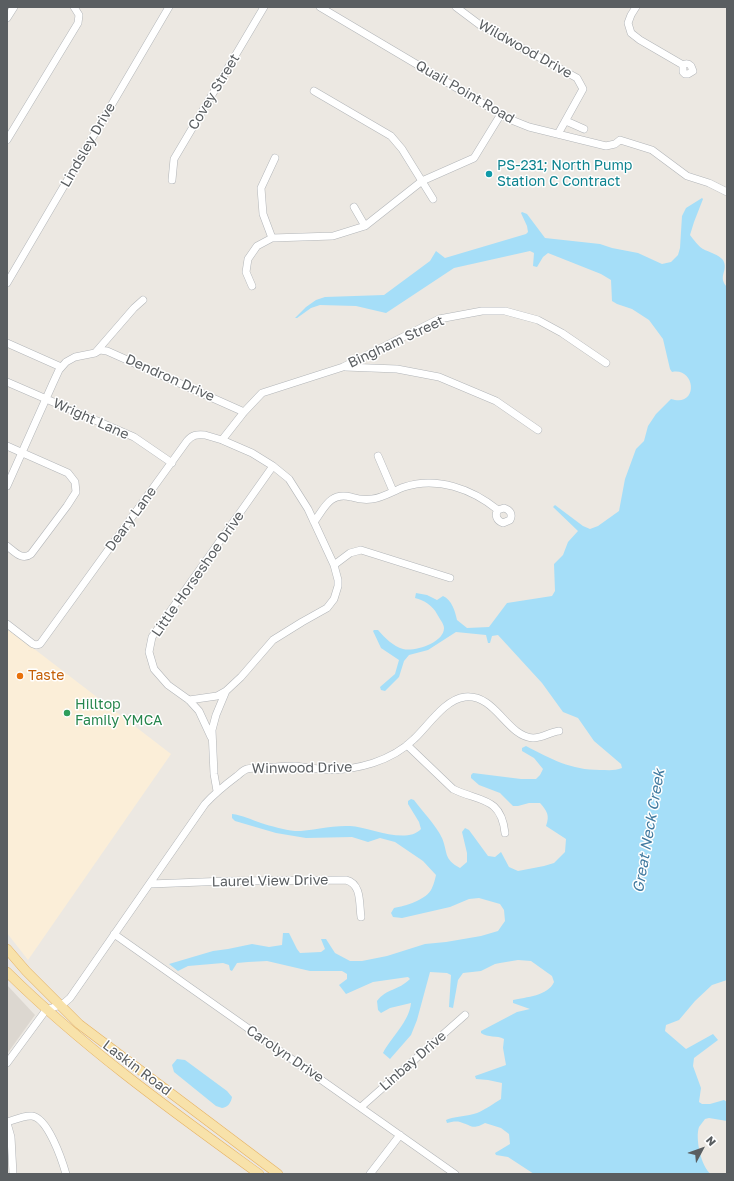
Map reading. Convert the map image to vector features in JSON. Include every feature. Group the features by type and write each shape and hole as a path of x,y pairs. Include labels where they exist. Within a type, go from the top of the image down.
{"main road":[{"name":"Laskin Road","path":"7,949 26,971 79,1024 278,1174"},
{"name":"Laskin Road","path":"7,972 46,1010 96,1051 259,1174"},
{"path":"212,1140 219,1130"}],"street":[{"path":"7,18 14,7"},
{"path":"7,140 78,22 79,15 74,7"},
{"name":"Lindsley Drive","path":"7,284 170,7"},
{"name":"Covey Street","path":"172,180 174,159 264,7"},
{"name":"Quail Point Road","path":"320,7 501,114 519,123 606,146 614,144 620,140 636,144 658,153 687,176 709,183 727,192"},
{"name":"Wildwood Drive","path":"456,7 480,25 577,78 583,89 566,121"},
{"path":"636,7 628,23 632,33 640,40 683,65"},
{"path":"314,91 391,136 402,148 433,200"},
{"path":"252,286 246,272 248,259 257,246 272,238 333,236 366,226 422,181 474,158 501,114"},
{"path":"558,134 566,121 584,130"},
{"path":"272,238 263,214 261,188 275,158"},
{"path":"354,207 366,226"},
{"path":"7,486 61,367 70,359 95,352 143,300"},
{"name":"Bingham Street","path":"222,440 244,412 262,393 343,367 439,319 482,311 505,312 538,320 562,333 606,363"},
{"path":"7,343 61,367"},
{"name":"Dendron Drive","path":"95,352 100,350 107,351 244,412"},
{"path":"343,367 397,369 439,377 496,401 538,430"},
{"name":"Wright Lane","path":"7,382 134,437 172,463"},
{"name":"Deary Lane","path":"7,624 33,644 40,644 187,441 193,436 199,434 222,440"},
{"path":"189,700 217,696 226,691 241,677 273,640 327,608 331,604 338,586 334,565 308,509 293,484 282,472 273,466 252,453 222,440"},
{"path":"7,446 72,476 76,487 76,492 29,556 20,556 7,546"},
{"path":"378,456 393,491"},
{"name":"Little Horseshoe Drive","path":"212,739 199,711 189,700 168,685 154,669 149,652 152,637 273,466"},
{"path":"314,522 328,502 337,497 344,496 361,500 372,499 418,484 444,484 478,496 498,510"},
{"path":"334,565 350,553 361,550 450,578"},
{"path":"217,791 214,774 212,739 213,722 226,691"},
{"name":"Winwood Drive","path":"61,1006 70,998 205,804 217,791 245,769 296,766 323,770 349,768 378,761 390,756 407,745 446,706 456,699 463,697 475,698 487,703 516,730 529,737 537,738 551,732 559,731"},
{"path":"407,745 452,789 461,794 486,801 496,808 502,818 505,833"},
{"name":"Laurel View Drive","path":"150,884 228,881 346,880 353,882 357,888 361,917"},
{"name":"Carolyn Drive","path":"114,934 455,1174"},
{"path":"7,1063 46,1010 61,1006"},
{"name":"Linbay Drive","path":"361,1107 465,1015"},
{"path":"13,1174 10,1157 11,1136 7,1123 27,1116 37,1119 46,1128 55,1142 66,1174"},
{"path":"370,1174 400,1135"}],"shaded area":[{"path":"7,628 171,754 28,960 7,933"},
{"path":"7,985 35,1015 7,1054"}],"water":[{"name":"Great Neck Creek","path":"702,198 703,199 690,235 701,248 723,260 725,267 723,280 727,287 727,980 712,985 695,1001 679,1020 666,1025 665,1031 686,1049 713,1034 718,1040 694,1058 693,1066 701,1088 699,1102 702,1104 710,1104 724,1100 727,1102 727,1121 709,1118 705,1119 699,1127 698,1145 704,1165 711,1174 534,1174 508,1157 496,1155 495,1153 510,1144 509,1134 501,1128 485,1123 475,1127 458,1122 447,1123 446,1120 477,1113 501,1099 502,1083 476,1079 475,1076 506,1065 503,1048 504,1039 484,1035 481,1031 517,1012 530,1009 513,1003 513,1000 542,993 551,987 554,982 552,976 531,961 518,960 500,963 481,971 463,973 458,980 453,1008 449,1007 451,975 447,973 430,972 417,1020 411,1035 390,1059 383,1053 404,1023 410,1010 411,1003 390,1008 381,1013 378,1010 377,1001 385,994 406,983 410,979 408,977 373,982 346,994 339,985 347,979 347,974 342,971 310,971 267,961 237,963 232,971 230,970 229,965 223,963 188,966 178,971 169,964 213,951 252,944 269,947 282,945 283,933 289,933 300,953 321,952 325,949 321,939 326,939 335,953 350,961 362,961 387,956 425,944 481,936 498,931 505,921 504,910 500,904 479,898 469,899 450,907 402,918 393,917 391,913 394,908 415,902 426,896 432,888 436,875 423,861 395,842 380,838 368,842 352,837 306,838 276,833 235,821 232,818 232,814 243,816 273,827 295,831 336,826 350,826 387,834 406,835 414,834 421,829 419,822 408,804 408,801 411,799 414,800 436,828 444,843 448,858 455,865 460,868 467,862 467,853 462,832 465,828 469,830 488,856 495,857 501,852 509,867 518,871 554,863 565,852 566,839 546,826 548,819 547,813 540,803 529,803 513,806 500,793 479,785 471,778 473,773 521,779 536,779 543,769 534,758 522,751 522,748 526,746 570,766 590,770 617,770 622,768 621,764 594,741 578,718 563,712 542,683 498,635 492,636 490,643 488,643 486,635 456,632 428,650 409,655 404,661 399,677 385,691 381,690 380,687 395,674 399,660 381,648 373,631 378,630 386,639 399,648 408,650 421,648 439,638 443,633 444,628 442,623 431,606 415,598 416,593 427,595 437,600 443,596 449,600 453,606 457,620 467,628 489,627 507,603 552,596 555,591 554,564 563,555 568,542 578,531 553,507 555,505 583,526 590,529 598,526 619,511 625,479 636,449 644,441 648,426 656,414 671,399 680,400 686,398 690,393 690,381 686,375 680,372 672,372 670,369 663,339 649,320 632,309 612,301 611,280 601,274 548,253 543,257 537,267 533,266 534,253 530,251 454,268 386,313 356,306 320,305 311,308 295,318 316,300 325,297 384,295 430,261 436,251 445,258 526,234 528,232 527,226 521,213 522,212 527,214 545,238 600,244 638,253 662,264 671,262 678,255 680,248 682,216 686,208"},
{"path":"177,1059 185,1060 227,1091 232,1097 229,1104 222,1108 216,1106 174,1072 172,1065"}],"place":[{"name":"PS-231; North Pump Station C Contract","path":"489,174"},
{"name":"Taste","path":"20,676"},
{"name":"Hilltop Family YMCA","path":"67,713"}]}
